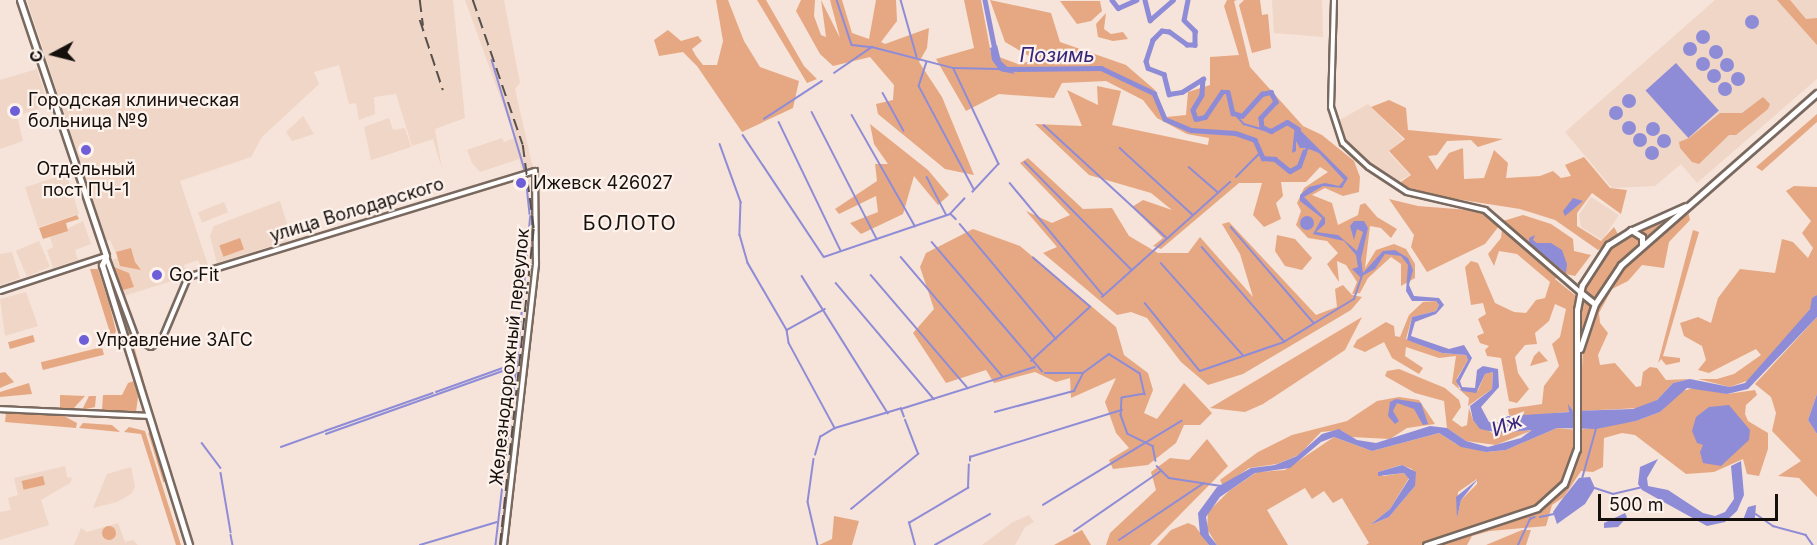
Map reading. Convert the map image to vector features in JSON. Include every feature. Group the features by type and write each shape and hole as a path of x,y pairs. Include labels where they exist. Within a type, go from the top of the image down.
{"main road":[{"path":"20,0 106,256 102,265 189,545"},
{"path":"1578,372 1583,338 1595,304 1613,274 1642,244 1817,93"},
{"path":"1426,545 1545,503 1572,471 1578,435 1580,292 1600,253 1630,231 1686,206"},
{"path":"1630,231 1638,232 1642,244"},
{"path":"1580,292 1595,304"}],"street":[{"path":"1334,0 1331,107 1343,143 1369,167 1407,192 1483,209 1580,292"},
{"name":"улица Володарского","path":"106,256 111,263 136,338 147,347 159,342 188,277 535,171"},
{"name":"Железнодорожный переулок","path":"504,545 536,264 535,171"},
{"path":"0,291 106,256"},
{"path":"0,409 149,417"}],"shaded area":[{"path":"27,0 453,0 465,118 435,129 442,169 433,139 412,146 396,94 374,97 375,114 359,120 356,103 349,104 339,65 314,72 319,84 262,137 251,157 180,181 208,265 201,267 198,260 184,265 186,272 178,275 178,279 124,296 112,260 118,258 110,240 106,241"},
{"path":"465,0 504,0 520,83 515,89 533,168 522,171 519,159 480,172 472,163 467,150 502,138 504,142 515,138"},
{"path":"716,0 728,0 744,41 760,67 799,81 793,108 742,132 697,66 683,52 659,56 654,40 668,30 681,41 698,36 702,41 692,49 696,56 703,65 717,65 723,41"},
{"path":"757,0 766,0 804,66 817,79 807,83"},
{"path":"801,0 815,0 814,16 821,35 826,37 821,0 840,38 830,0 842,0 852,33 869,39 876,0 896,0 897,21 881,42 885,44 929,28 927,48 919,62 942,97 974,175 945,169 878,114 876,104 893,100 894,85 870,57 833,66 820,54 796,11"},
{"path":"964,0 981,0 991,54 1018,64 1036,60 1005,42 990,0 1051,13 1060,42 1126,65 1155,90 1166,117 1186,115 1188,92 1210,85 1210,57 1239,55 1224,6 1227,0 1237,0 1234,1 1250,67 1303,126 1322,135 1354,161 1360,177 1359,192 1343,196 1325,188 1312,195 1332,203 1338,225 1358,215 1360,205 1365,203 1377,217 1397,229 1391,238 1381,228 1370,226 1365,268 1376,250 1394,244 1406,249 1415,264 1415,278 1401,286 1401,264 1391,257 1368,278 1360,293 1352,294 1357,282 1346,265 1337,261 1339,282 1327,264 1338,253 1327,241 1308,238 1296,225 1301,211 1297,203 1304,188 1328,172 1320,167 1306,182 1281,182 1283,196 1276,203 1281,219 1264,227 1253,215 1262,183 1239,183 1161,249 1153,246 1163,238 1132,207 1143,200 1172,210 1151,193 1089,175 1035,124 1082,126 1067,90 1098,105 1097,86 1121,91 1112,125 1208,145 1209,138 1187,134 1157,118 1143,100 1106,81 1062,83 1054,98 999,94 966,111 936,59 974,48"},
{"path":"1244,0 1260,0 1262,15 1268,14 1271,48 1252,53 1239,5"},
{"path":"1272,0 1322,0 1323,37 1274,33"},
{"path":"1715,0 1817,0 1817,79 1697,183 1681,164 1655,186 1612,188 1565,132"},
{"path":"1777,0 1790,0 1806,19 1817,18 1817,45"},
{"path":"1060,1 1100,1 1102,11 1091,21 1077,24"},
{"path":"1106,13 1104,29 1111,34 1123,32 1128,39 1113,41 1098,37 1096,24"},
{"name":"Городская клиническая больница №9","path":"37,69 47,101 42,102 43,107 17,116 23,141 0,149 0,80"},
{"path":"1763,97 1770,104 1768,109 1736,135 1729,135 1699,164 1692,162 1680,148 1679,142 1689,138 1720,113 1742,113"},
{"path":"1389,100 1406,108 1408,130 1503,139 1478,147 1471,140 1447,141 1437,155 1428,156 1437,170 1449,153 1463,148 1464,179 1484,178 1494,150 1508,163 1506,178 1540,176 1553,171 1561,178 1571,176 1565,165 1584,157 1610,188 1627,190 1621,214 1592,193 1577,213 1577,226 1601,241 1614,227 1619,236 1598,250 1555,220 1520,209 1430,195 1398,184 1411,175 1389,151 1405,139 1371,107"},
{"path":"1368,104 1403,139 1388,152 1410,175 1397,182 1370,165 1341,136 1336,122"},
{"path":"1817,114 1817,122 1762,171 1756,167"},
{"path":"303,116 314,134 292,141 286,132"},
{"path":"389,118 393,130 405,128 411,147 371,160 364,127"},
{"path":"870,124 928,170 949,195 938,205 914,176 903,214 861,234 850,223 878,212 876,196 839,214 835,209 877,181 875,164 888,164 874,144"},
{"path":"1028,158 1083,209 1112,208 1129,236 1158,253 1188,253 1200,237 1253,297 1240,254 1222,224 1229,222 1316,315 1337,307 1335,289 1343,285 1352,295 1362,297 1351,310 1243,374 1208,385 1181,362 1147,318 1131,312 1117,315 1043,253 1057,247 1026,211 1052,223 1070,215 1020,163"},
{"path":"66,174 79,214 38,227 25,187"},
{"path":"1794,186 1817,187 1817,295 1810,309 1752,379 1730,387 1698,379 1717,379 1734,374 1761,355 1756,349 1709,373 1698,370 1706,360 1702,346 1684,336 1680,323 1698,317 1711,323 1718,298 1740,269 1775,273 1782,239 1793,242 1808,258 1813,248 1802,233 1811,221 1786,191"},
{"path":"1591,197 1619,215 1602,240 1581,227 1579,215"},
{"path":"1389,199 1418,206 1481,211 1499,226 1485,244 1427,272 1411,247 1414,235"},
{"path":"280,201 291,237 288,241 217,263 210,236 214,226"},
{"path":"224,202 228,212 202,223 198,212"},
{"path":"1688,211 1690,220 1669,242 1664,268 1642,265 1628,281 1612,289 1599,313 1600,323 1608,333 1598,355 1600,365 1615,363 1636,387 1641,386 1643,372 1650,367 1657,368 1666,380 1690,379 1673,383 1657,400 1640,408 1580,411 1583,347 1602,295 1644,247"},
{"path":"77,215 79,219 66,223 68,231 43,239 39,228"},
{"path":"1523,215 1551,224 1573,239 1574,251 1591,255 1575,276 1561,273 1555,279 1576,296 1575,411 1517,417 1509,415 1508,409 1542,404 1544,386 1559,366 1552,344 1560,337 1566,309 1555,304 1549,321 1535,333 1537,344 1525,345 1515,357 1518,373 1529,389 1517,403 1509,401 1501,358 1487,356 1485,350 1489,346 1480,343 1477,336 1484,333 1478,319 1486,314 1483,303 1471,305 1465,267 1471,261 1478,263 1495,303 1514,312 1526,313 1536,300 1545,298 1550,282 1517,254 1499,251 1494,266 1488,254 1501,238 1503,221"},
{"path":"1665,218 1647,237 1638,230"},
{"path":"83,221 91,244 75,250 78,260 53,268 47,250 53,247 50,237"},
{"path":"973,229 1020,246 1116,327 1124,355 1148,373 1153,390 1144,413 1157,419 1184,383 1212,413 1200,425 1184,425 1176,443 1148,465 1113,469 1109,460 1129,448 1116,433 1105,402 1116,378 1071,398 1070,378 1056,382 1035,372 994,383 986,370 946,383 913,333 934,309 920,267 926,253"},
{"path":"1693,230 1699,232 1663,356 1680,358 1680,362 1666,365 1661,359 1658,363"},
{"path":"1632,233 1641,239 1640,243 1612,271 1595,297 1587,296 1583,288 1590,273 1610,247"},
{"path":"1277,235 1295,239 1312,258 1302,270 1285,266 1275,251"},
{"path":"240,238 244,249 223,257 219,246"},
{"path":"39,241 50,267 27,277 16,251"},
{"path":"131,248 135,262 141,270 120,266 116,252"},
{"path":"12,252 20,278 0,285 0,254"},
{"path":"108,264 129,328 157,429 105,265"},
{"path":"114,267 129,273 134,287 123,290"},
{"path":"90,269 98,269 109,303 116,331 112,339"},
{"path":"26,292 38,326 5,336 0,299"},
{"path":"1582,297 1591,306 1583,329 1579,323"},
{"path":"1436,301 1439,305 1436,311 1412,317 1406,339 1442,353 1466,355 1468,360 1457,378 1459,389 1478,390 1485,374 1493,372 1492,389 1468,406 1469,398 1452,383 1456,356 1439,358 1406,347 1405,356 1423,368 1419,374 1392,358 1384,342 1365,352 1353,347 1357,340 1386,322 1394,326 1395,336 1400,337 1409,315 1423,302"},
{"path":"1362,317 1345,350 1263,404 1245,412 1210,408"},
{"path":"1817,317 1817,394 1808,420 1817,434 1817,497 1799,478 1778,476 1801,461 1772,431 1776,413 1771,397 1755,384"},
{"path":"33,335 35,342 10,349 8,342"},
{"path":"102,347 104,355 43,370 41,362"},
{"path":"1539,351 1548,361 1530,366 1534,356"},
{"path":"1399,369 1445,388 1459,400 1461,407 1452,420 1462,427 1467,425 1469,408 1473,420 1492,433 1533,430 1496,445 1466,441 1447,428 1444,401 1415,393 1385,376 1387,371"},
{"path":"5,372 14,382 0,388 0,373"},
{"path":"134,381 138,397 136,412 102,410 103,395 122,395 128,383"},
{"path":"29,383 32,394 0,397 0,392"},
{"path":"1699,387 1727,394 1755,390 1757,395 1746,405 1745,414 1748,421 1768,433 1768,449 1759,476 1747,474 1743,459 1714,472 1686,474 1635,435 1622,433 1604,438 1603,467 1593,472 1581,471 1564,497 1552,505 1546,526 1490,531 1472,536 1467,545 1366,545 1369,543 1342,498 1333,503 1324,491 1312,499 1305,488 1267,510 1288,545 1217,545 1207,529 1208,512 1229,491 1257,472 1285,470 1334,437 1372,451 1439,433 1456,444 1486,452 1506,450 1557,428 1578,430 1636,421 1660,412 1681,391","holes":["1401,465 1412,469 1415,486 1389,517 1370,525 1390,509 1409,478 1404,473 1383,476 1378,472","1477,479 1477,484 1461,500 1457,518 1458,492"]},
{"path":"60,395 85,396 73,409 60,409"},
{"path":"89,396 96,396 95,407 82,410"},
{"path":"1399,397 1419,400 1435,424 1407,428 1390,439 1351,437 1341,430 1321,432 1299,455 1277,464 1249,468 1223,486 1220,480 1258,452 1292,435 1347,421 1377,401"},
{"path":"6,413 64,416 77,423 76,428 5,422"},
{"path":"83,423 112,425 120,432 79,428"},
{"path":"129,427 145,431 181,545 176,545 141,434 124,432"},
{"path":"151,432 166,482 163,483 148,433"},
{"path":"1207,439 1228,466 1150,545 1106,545 1110,533 1156,490 1151,472 1170,458 1189,460"},
{"path":"65,466 67,477 72,478 70,483 41,500 49,525 0,540 0,512 11,510 8,498 18,495 14,478"},
{"path":"131,467 135,487 131,494 117,502 93,508 107,474"},
{"path":"43,476 45,485 24,490 22,481"},
{"path":"1029,515 1034,522 1025,527 1015,545 982,545 1013,522"},
{"path":"834,516 859,521 852,545 819,545 832,539"},
{"path":"118,523 125,542 133,540 138,545 74,545 81,528 87,532"},
{"path":"1188,523 1195,526 1209,545 1157,545 1171,530"},
{"path":"109,526 114,528 116,533 114,538 109,540 104,538 102,533 104,528"},
{"path":"1082,530 1091,545 1054,545"},
{"path":"1522,530 1531,530 1526,545 1486,545"}],"water":[{"path":"1752,15 1757,17 1759,22 1757,27 1752,29 1747,27 1745,22 1747,17"},
{"path":"1700,30 1706,30 1710,37 1706,44 1700,44 1696,40 1696,34"},
{"path":"1687,42 1693,42 1697,49 1693,56 1687,56 1683,52 1683,46"},
{"path":"997,45 1001,61 1015,74 1000,71 992,60 990,48"},
{"path":"1713,45 1719,45 1723,52 1719,59 1713,59 1709,55 1709,49"},
{"path":"1700,57 1706,57 1710,64 1706,71 1700,71 1696,67 1696,61"},
{"path":"1724,58 1730,58 1734,65 1730,72 1724,72 1720,68 1720,62"},
{"path":"1676,63 1719,111 1688,138 1646,90"},
{"path":"1711,69 1717,69 1721,76 1717,83 1711,83 1707,79 1707,73"},
{"path":"1735,72 1741,72 1745,79 1741,86 1735,86 1731,82 1731,76"},
{"path":"1722,82 1728,82 1732,89 1728,96 1722,96 1718,92 1718,86"},
{"path":"1626,94 1632,94 1636,101 1632,108 1626,108 1622,104 1622,98"},
{"path":"1613,106 1619,106 1623,113 1619,120 1613,120 1609,116 1609,110"},
{"path":"1626,121 1632,121 1636,128 1632,135 1626,135 1622,131 1622,125"},
{"path":"1650,122 1656,122 1660,129 1656,136 1650,136 1646,132 1646,126"},
{"name":"Иж","path":"1295,125 1348,178 1342,188 1323,186 1304,197 1325,218 1325,224 1316,232 1338,235 1357,251 1363,232 1357,229 1354,240 1350,226 1354,221 1364,221 1368,228 1361,259 1363,273 1383,251 1395,250 1408,258 1413,270 1409,285 1414,296 1439,298 1444,305 1436,314 1415,322 1411,336 1449,349 1464,345 1472,358 1460,381 1462,387 1475,388 1477,370 1483,366 1498,369 1499,387 1481,407 1489,422 1496,423 1508,416 1569,412 1568,404 1573,411 1633,409 1657,400 1673,383 1690,379 1730,387 1745,383 1810,309 1812,298 1817,295 1817,317 1748,389 1727,394 1687,388 1660,412 1636,421 1596,429 1557,428 1506,450 1486,452 1461,447 1439,433 1372,451 1334,437 1321,442 1290,468 1255,473 1220,497 1206,517 1209,535 1217,545 1209,545 1200,534 1198,513 1217,487 1251,468 1275,465 1297,456 1322,434 1339,429 1357,440 1376,443 1430,426 1447,428 1466,441 1488,447 1521,438 1532,430 1499,433 1480,429 1473,420 1470,406 1492,389 1493,372 1485,374 1476,393 1462,391 1456,381 1468,360 1466,355 1442,353 1407,340 1412,317 1436,311 1439,305 1436,301 1412,301 1406,291 1408,265 1401,256 1385,254 1375,269 1360,277 1352,269 1358,267 1356,255 1344,241 1313,234 1322,218 1300,201 1300,195 1309,187 1325,183 1339,186 1344,180 1319,153 1309,149 1302,156 1306,148 1300,148 1296,141 1296,151 1292,153"},
{"path":"1637,133 1643,133 1647,140 1643,147 1637,147 1633,143 1633,137"},
{"path":"1661,134 1667,134 1671,141 1667,148 1661,148 1657,144 1657,138"},
{"path":"1649,146 1655,146 1659,153 1655,160 1649,160 1645,156 1645,150"},
{"path":"1573,198 1583,201 1565,216 1563,211"},
{"path":"1304,216 1310,216 1314,223 1310,230 1304,230 1300,226 1300,220"},
{"path":"1535,235 1533,240 1537,243 1551,243 1562,250 1567,264 1566,273 1529,243 1529,238"},
{"path":"1817,394 1817,434 1808,420"},
{"path":"1396,399 1421,403 1428,424 1423,425 1414,409 1397,403 1393,411 1399,421 1395,424 1388,416 1390,402"},
{"path":"1729,405 1750,430 1749,440 1721,466 1703,463 1700,452 1703,445 1697,443 1692,431 1696,417 1709,407"},
{"path":"1658,459 1647,478 1648,486 1668,490 1703,513 1715,516 1725,512 1734,499 1731,466 1741,461 1744,495 1737,511 1725,522 1707,526 1642,490 1638,484 1640,467"},
{"path":"1402,465 1416,472 1415,486 1389,517 1370,525 1390,509 1409,479 1404,473 1378,476 1378,472"},
{"path":"1590,477 1595,488 1585,504 1557,524 1553,512 1560,502 1579,478"},
{"path":"1478,479 1461,500 1457,518 1456,497"},
{"path":"1756,505 1755,518 1743,520 1748,507"},
{"path":"1625,513 1627,517 1618,527 1604,528 1604,523"}],"waterway":[{"path":"837,0 852,45 872,47"},
{"path":"901,0 917,57"},
{"name":"Позимь","path":"985,0 995,50"},
{"name":"Позимь","path":"1112,0 1118,8 1136,0"},
{"name":"Позимь","path":"1145,0 1150,20 1173,0"},
{"name":"Позимь","path":"1188,0 1184,20 1195,31 1195,45 1187,45 1169,32 1162,31 1153,40 1146,61 1148,68 1164,74 1169,94 1182,92 1203,79 1202,95 1193,110 1196,119 1205,117 1222,92 1228,92 1233,113 1242,116 1262,94 1271,92 1276,102 1261,118 1262,127 1271,131 1287,122 1298,129"},
{"path":"834,73 872,47 953,68 999,69"},
{"path":"492,60 525,170"},
{"path":"927,62 919,86 974,189"},
{"name":"Позимь","path":"1004,69 1101,68 1154,93 1165,119 1191,130 1235,133 1255,140 1263,158 1275,159 1290,171 1299,166 1304,152"},
{"path":"954,69 999,164 973,192"},
{"path":"764,119 822,81"},
{"path":"883,93 904,131"},
{"path":"812,112 877,239"},
{"path":"852,115 915,226"},
{"path":"1237,116 1244,124 1265,130"},
{"path":"779,122 841,251"},
{"path":"1044,125 1167,238"},
{"path":"743,135 824,257 950,214 964,199"},
{"path":"720,144 741,202 740,235 748,263 787,330 789,343 835,428"},
{"path":"1120,148 1192,214"},
{"path":"1236,177 1261,152"},
{"path":"1025,162 1132,270"},
{"path":"1189,167 1218,192"},
{"path":"526,176 530,214"},
{"path":"927,177 946,214"},
{"path":"1102,297 1230,182"},
{"path":"1010,183 1103,295"},
{"path":"951,214 956,219"},
{"path":"517,364 530,217"},
{"path":"960,224 1056,339"},
{"path":"1231,227 1314,323"},
{"path":"932,242 1042,371"},
{"path":"1202,247 1284,341"},
{"path":"901,257 1003,377"},
{"path":"1031,361 1090,307 1033,258"},
{"path":"1161,263 1243,355"},
{"path":"871,275 968,388"},
{"path":"802,276 888,413"},
{"path":"1145,303 1200,371 1284,342 1354,299 1362,276"},
{"path":"836,283 934,399"},
{"path":"787,330 825,309"},
{"path":"995,412 1074,391 1083,373 1109,354 1140,373 1145,394 1122,398 1121,415 1128,434 1153,446 1156,461"},
{"path":"436,392 517,363"},
{"path":"326,434 517,366 496,545"},
{"path":"904,417 901,409 1035,367"},
{"path":"1045,373 1082,373"},
{"path":"325,431 433,393"},
{"path":"815,455 820,437 835,428 899,409"},
{"path":"970,461 970,457 1122,410"},
{"path":"851,509 918,454 905,420"},
{"path":"1043,505 1181,421"},
{"path":"1582,479 1596,429"},
{"path":"281,447 323,432"},
{"path":"202,443 221,468"},
{"path":"814,459 808,502 818,545"},
{"path":"915,545 909,523 968,488 969,465"},
{"path":"1157,466 1169,478 1222,486"},
{"path":"1074,531 1161,471"},
{"path":"221,473 231,532"},
{"path":"1119,540 1204,483"},
{"path":"1595,488 1613,494 1640,488"},
{"path":"935,545 990,514"},
{"path":"1540,517 1554,514"},
{"path":"1756,514 1773,526 1806,535 1813,545"},
{"path":"1518,545 1530,519 1535,517"},
{"path":"420,545 497,522"},
{"path":"231,535 233,545"}],"railway":[{"path":"420,0 423,26"},
{"path":"473,0 523,145 534,229 500,545"},
{"path":"420,20 443,90"}],"place":[{"name":"Городская клиническая больница №9","path":"15,111"},
{"name":"Отдельный пост ПЧ-1","path":"86,150"},
{"name":"Ижевск 426027","path":"521,183"},
{"name":"Go Fit","path":"157,275"},
{"name":"Управление ЗАГС","path":"84,340"}],"district":[{"name":"БОЛОТО","path":"630,223"}]}
